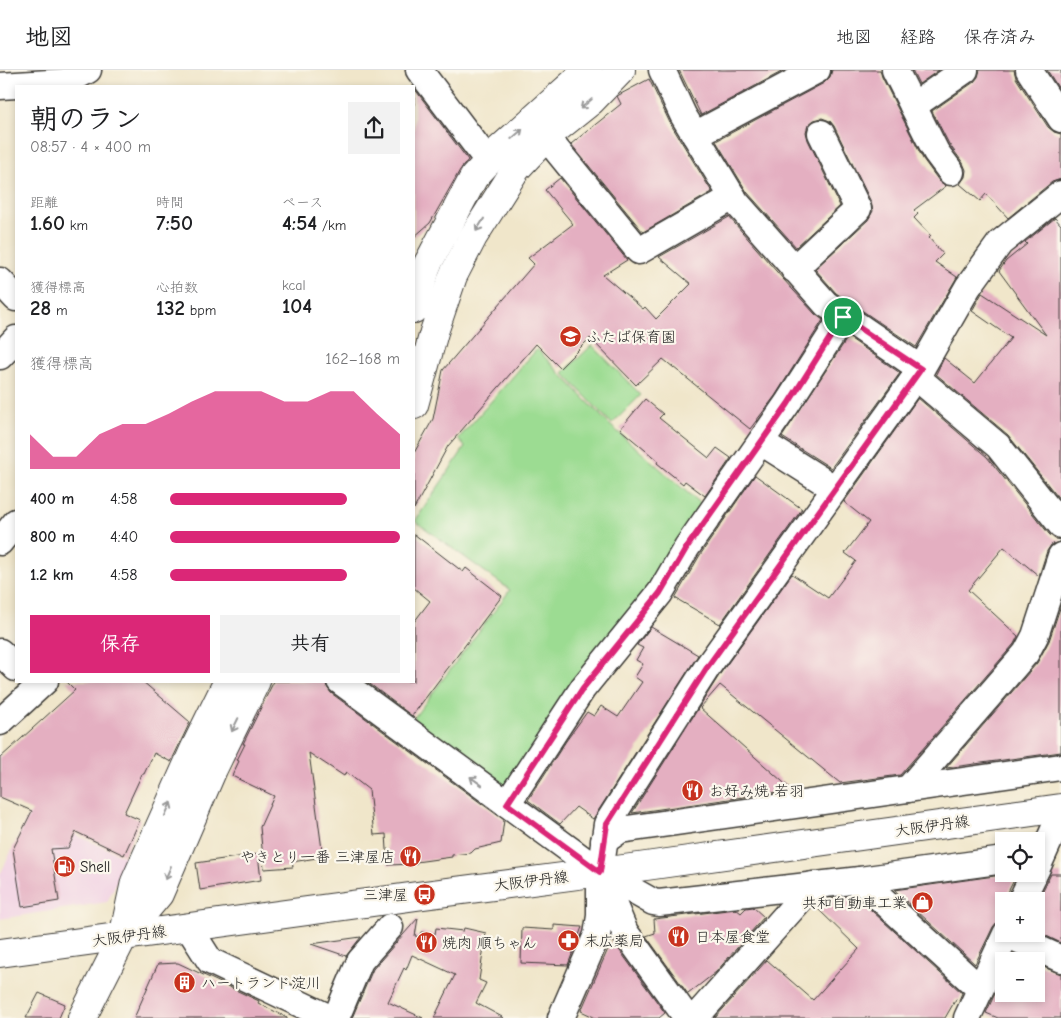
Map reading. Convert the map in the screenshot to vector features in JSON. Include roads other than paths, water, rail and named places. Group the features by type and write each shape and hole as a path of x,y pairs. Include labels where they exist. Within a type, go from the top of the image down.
{"street":[{"path":"16,85 66,82 88,70"},
{"path":"419,70 488,161"},
{"path":"415,306 431,257 474,176 498,151 588,70"},
{"path":"415,397 424,325 453,276 472,237 516,169 546,137 590,100 621,70"},
{"path":"662,70 683,115 733,197 794,269 826,304 918,372 998,446 1061,525"},
{"path":"695,135 817,70"},
{"path":"895,70 936,152 951,172"},
{"path":"913,106 965,70"},
{"path":"1029,70 1061,119"},
{"path":"0,86 15,85"},
{"path":"794,269 858,210 821,133"},
{"path":"546,137 639,251 733,197"},
{"path":"560,1018 597,935 600,916 600,872 607,824 708,666 918,372 968,287 1000,243 1061,194"},
{"path":"0,281 15,297"},
{"path":"507,804 583,688 660,593 687,547 788,404 843,317"},
{"path":"0,356 15,340"},
{"path":"761,442 834,488"},
{"path":"908,789 1026,653 1035,636 1061,556"},
{"path":"0,652 15,667"},
{"path":"123,937 135,882 194,750 227,683"},
{"path":"82,1018 123,937 159,894 255,683"},
{"path":"343,683 600,872 653,902 659,903 860,880 995,861"},
{"path":"0,722 38,684"},
{"path":"604,840 620,830 1061,768"},
{"name":"大阪伊丹線","path":"0,953 1061,808"},
{"path":"1045,854 1061,814"},
{"path":"600,872 625,932 687,1018"},
{"path":"860,880 980,989"},
{"path":"694,1018 813,885"},
{"path":"336,1018 360,961 390,927"},
{"path":"189,928 210,961 330,1018"},
{"path":"967,1018 1006,934 1061,959"}],"place":[{"name":"ふたば保育園","path":"570,337"},
{"name":"お好み焼 若羽","path":"693,791"},
{"name":"やきとり一番 三津屋店","path":"411,857"},
{"name":"Shell","path":"64,867"},
{"name":"三津屋","path":"424,895"},
{"name":"共和自動車工業","path":"923,903"},
{"name":"日本屋食堂","path":"679,937"},
{"name":"末広薬局","path":"568,941"},
{"name":"焼肉 順ちゃん","path":"426,943"},
{"name":"ハートランド淀川","path":"185,983"}]}
